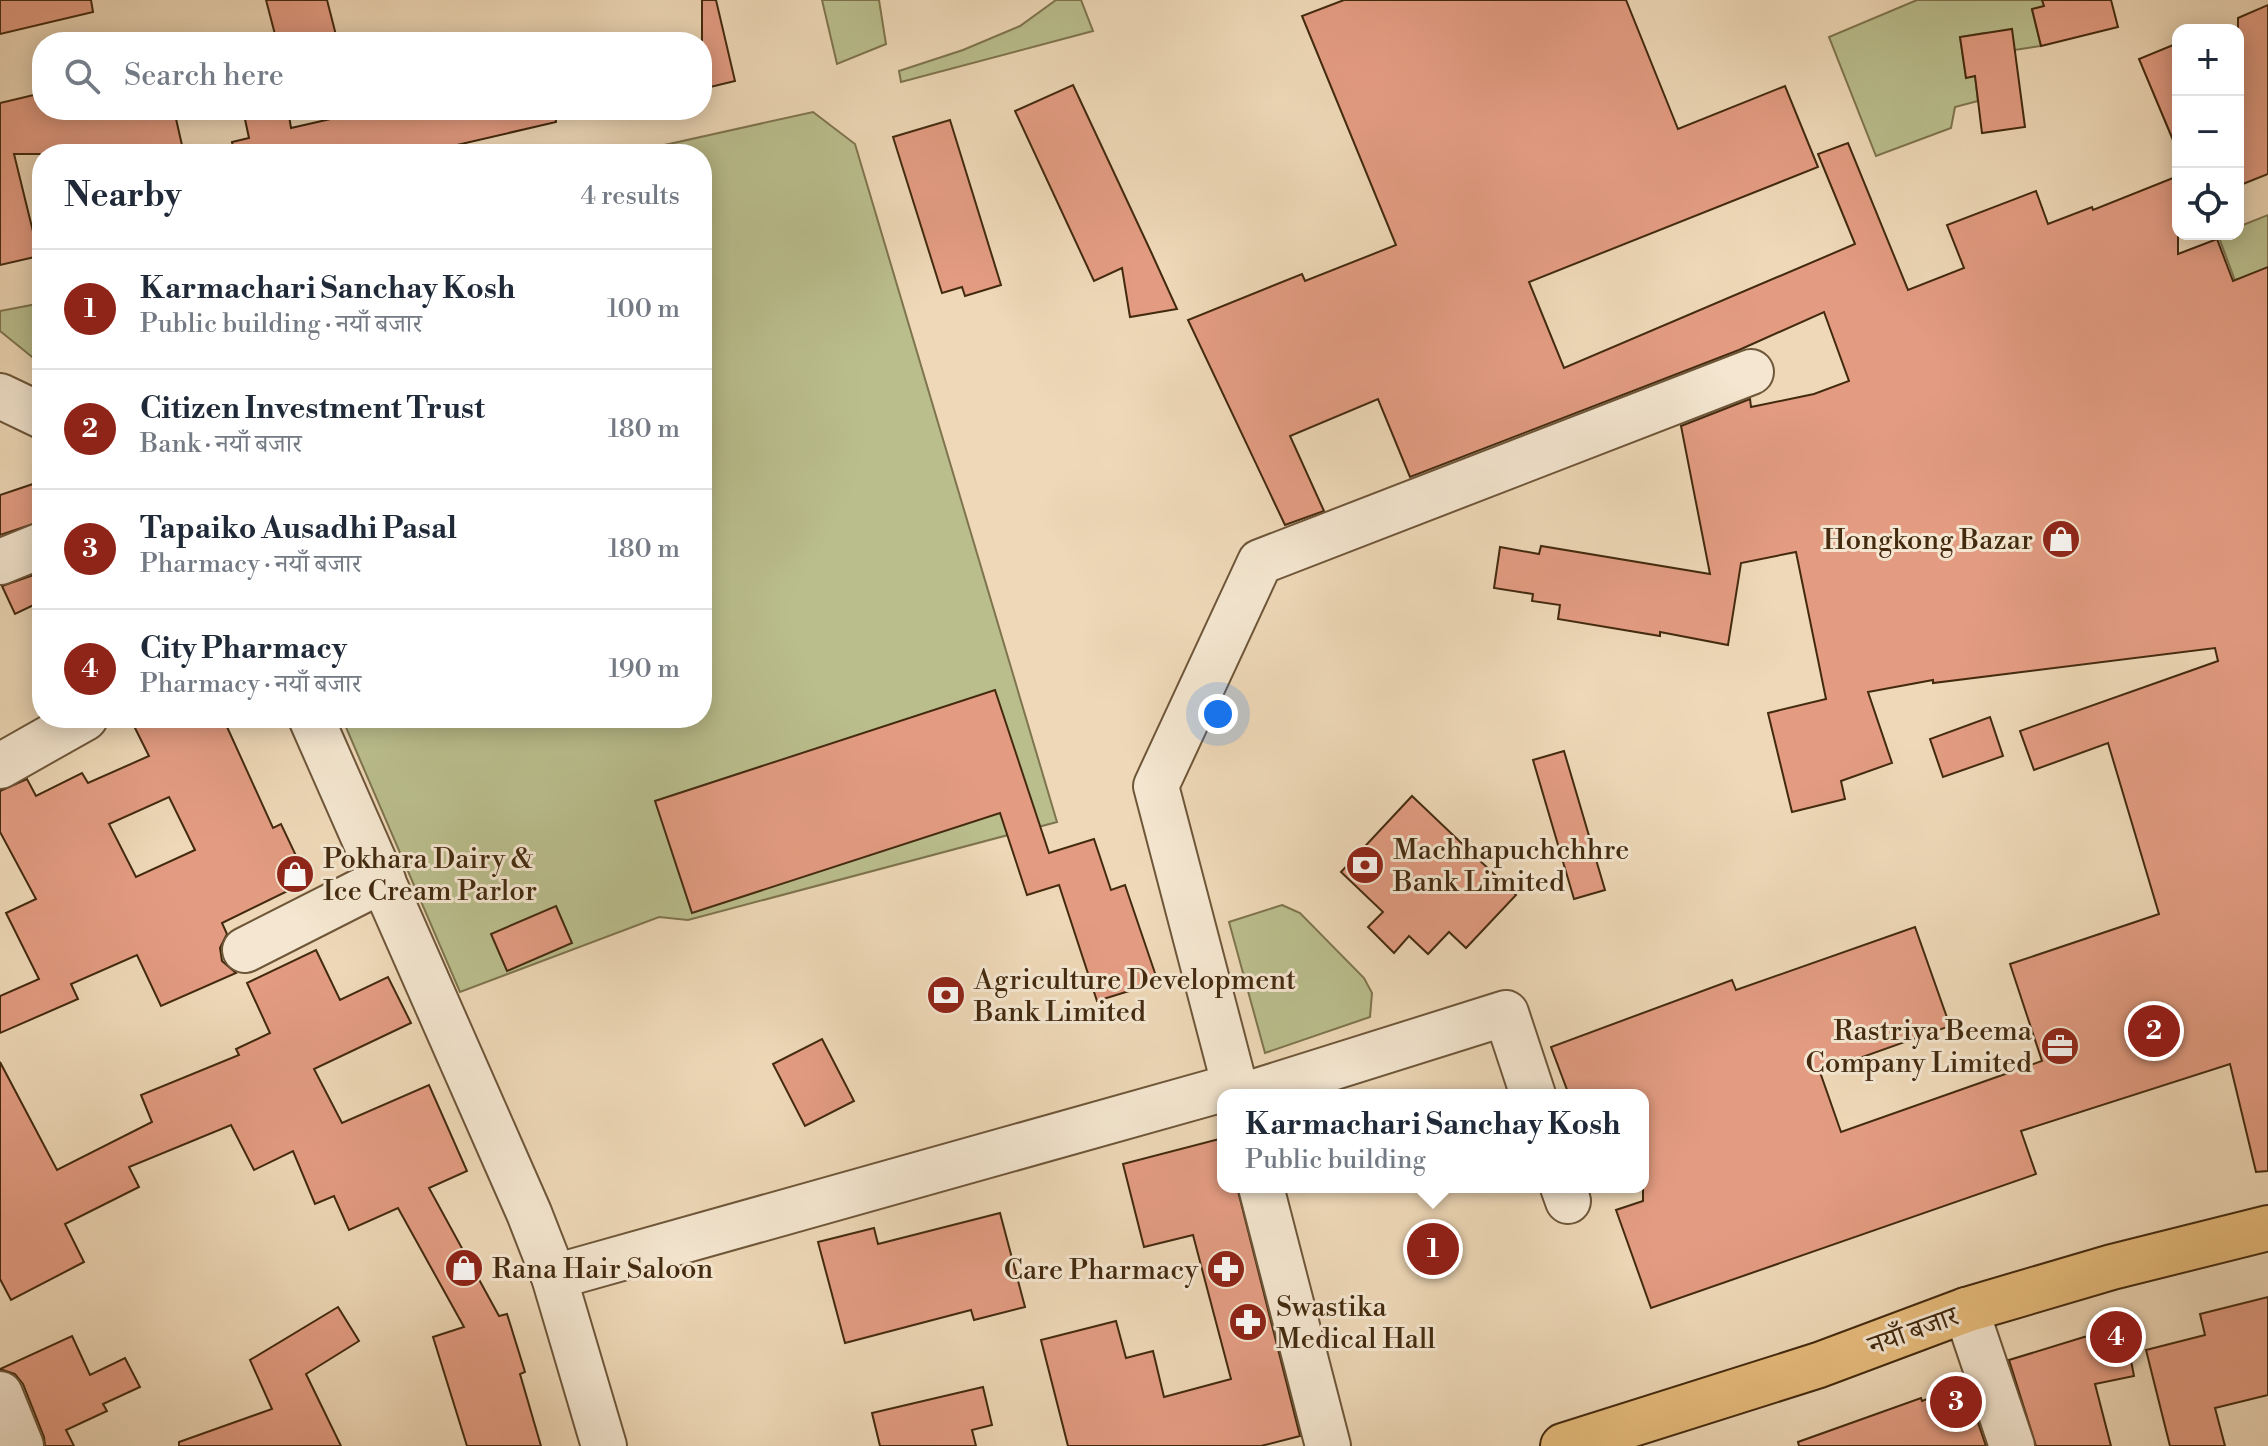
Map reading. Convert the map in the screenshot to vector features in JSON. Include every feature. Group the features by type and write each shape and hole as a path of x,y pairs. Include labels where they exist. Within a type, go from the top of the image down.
{"main road":[{"name":"नयाँ बजार","path":"1563,1446 1819,1365 1966,1310 2112,1267 2268,1228"}],"street":[{"path":"1238,1089 1156,786 1260,562 1751,372"},
{"path":"0,396 32,411"},
{"path":"0,562 32,549"},
{"path":"0,766 67,728"},
{"path":"315,728 529,1213 554,1277 604,1446"},
{"path":"245,950 383,880"},
{"path":"1249,1089 1506,1013 1531,1089"},
{"path":"554,1277 1217,1098"},
{"path":"1263,1193 1328,1446"},
{"path":"1966,1310 2012,1446"},
{"path":"0,1394 21,1446"}],"green space":[{"path":"822,0 879,0 886,44 837,64"},
{"path":"1056,0 1081,0 1093,31 901,82 899,71 963,50 1020,26"},
{"path":"1917,0 2042,0 2044,6 2032,10 2041,46 1988,54 1985,33 1960,37 1966,77 1975,76 1978,101 1955,107 1951,128 1876,156 1829,37"},
{"path":"813,112 855,144 1057,822 688,920 659,917 460,992 346,728 712,728 712,144 669,144"},
{"path":"2268,215 2268,369 2220,240 2244,240 2244,225"},
{"path":"32,305 32,357 0,331 0,311"},
{"path":"1282,905 1300,913 1364,978 1372,993 1370,1017 1265,1053 1229,922"}],"building":[{"path":"0,0 91,0 93,12 0,34"},
{"path":"266,0 327,0 335,32 274,32"},
{"path":"702,0 716,0 735,81 712,87 712,32 702,32"},
{"path":"1344,0 1626,0 1678,129 1785,86 1818,167 1529,282 1564,368 1855,244 1818,154 1848,143 1908,290 1964,268 1947,225 2036,191 2048,224 2172,178 2172,240 2178,240 2178,254 2217,240 2233,281 2268,267 2268,1171 2256,1172 2230,1064 2021,1131 2036,1174 1651,1308 1616,1210 1643,1201 1643,1193 1649,1193 1649,1089 1567,1089 1551,1047 1732,980 1736,990 1915,927 1950,1026 1820,1072 1841,1132 2042,1061 2010,964 2159,914 2108,743 2034,770 2020,731 2218,661 2215,648 1933,683 1933,680 1868,692 1892,763 1841,781 1845,799 1792,812 1768,713 1826,699 1796,552 1741,563 1728,645 1660,632 1660,636 1558,619 1560,605 1532,601 1533,594 1494,588 1500,547 1539,554 1541,546 1710,574 1681,426 1750,399 1751,407 1814,394 1849,381 1824,312 1739,350 1410,477 1378,399 1290,436 1324,511 1285,525 1188,320 1302,274 1305,281 1396,245 1302,16"},
{"path":"2042,0 2111,0 2118,27 2041,46 2032,9 2044,6"},
{"path":"2268,5 2268,174 2244,184 2244,24 2238,24 2238,18"},
{"path":"2012,29 2025,127 1982,133 1975,76 1966,78 1960,37"},
{"path":"2172,45 2172,138 2139,59"},
{"path":"1073,85 1177,309 1130,317 1122,268 1094,281 1015,111"},
{"path":"32,95 32,120 176,120 182,144 32,144 32,154 14,154 32,227 32,258 0,265 0,103"},
{"path":"245,120 290,120 291,128 326,120 556,122 461,144 232,144 249,138"},
{"path":"950,120 1001,285 965,296 962,287 942,293 893,137"},
{"path":"32,484 32,524 0,535 0,495"},
{"path":"32,576 32,606 15,614 2,586"},
{"path":"995,690 1049,853 1094,839 1111,890 1125,885 1158,982 1097,1001 1059,885 1027,895 1000,813 692,913 655,801"},
{"path":"1990,717 2003,756 1943,777 1930,739"},
{"path":"135,728 228,728 273,828 281,824 308,881 222,923 227,934 220,948 222,961 236,973 161,1006 137,955 71,984 78,999 0,1033 0,996 39,979 6,913 36,899 0,832 0,791 27,779 36,796 82,773 88,783 149,756","holes":["169,797 195,850 136,877 109,824"]},
{"path":"1564,751 1605,890 1574,899 1533,760"},
{"path":"1412,796 1516,895 1466,948 1449,932 1428,954 1409,936 1394,953 1368,927 1383,912 1341,872"},
{"path":"556,906 572,943 507,971 491,934"},
{"path":"316,950 340,1000 388,977 411,1023 314,1069 342,1123 429,1085 467,1171 429,1188 499,1316 507,1314 525,1372 520,1374 541,1446 467,1446 433,1337 464,1327 398,1208 349,1230 334,1196 315,1204 293,1151 254,1170 231,1125 129,1167 139,1187 65,1224 84,1262 11,1300 0,1279 0,1062 57,1170 152,1122 141,1095 239,1055 236,1049 270,1033 247,983"},
{"path":"822,1039 854,1101 805,1126 773,1064"},
{"path":"1217,1140 1217,1193 1239,1193 1300,1436 1261,1446 1068,1446 1041,1340 1116,1321 1126,1358 1153,1351 1164,1397 1231,1379 1193,1235 1144,1247 1123,1164"},
{"path":"1000,1213 1025,1307 974,1320 971,1310 845,1343 818,1242 874,1228 878,1244"},
{"path":"2268,1297 2268,1395 2215,1408 2225,1446 2170,1446 2146,1350 2205,1335 2200,1314"},
{"path":"338,1307 359,1341 306,1374 341,1446 179,1446 179,1442 272,1409 250,1360"},
{"path":"2125,1329 2134,1376 2095,1384 2111,1446 2036,1446 2009,1360 2084,1337"},
{"path":"72,1336 90,1375 125,1358 140,1387 103,1404 107,1411 66,1430 74,1446 45,1446 23,1384 15,1374 0,1369"},
{"path":"1965,1385 1986,1446 1799,1446 1798,1442"},
{"path":"983,1387 992,1425 972,1430 976,1446 880,1446 872,1413"}],"place":[{"name":"Hongkong Bazar","path":"2061,539"},
{"name":"Machhapuchchhre Bank Limited","path":"1365,865"},
{"name":"Pokhara Dairy & Ice Cream Parlor","path":"295,874"},
{"name":"Agriculture Development Bank Limited","path":"946,995"},
{"name":"Citizen Investment Trust","path":"2154,1031"},
{"name":"Rastriya Beema Company Limited","path":"2060,1046"},
{"name":"Karmachari Sanchay Kosh","path":"1433,1249"},
{"name":"Rana Hair Saloon","path":"464,1268"},
{"name":"Care Pharmacy","path":"1226,1269"},
{"name":"Swastika Medical Hall","path":"1248,1322"},
{"name":"City Pharmacy","path":"2116,1337"},
{"name":"Tapaiko Ausadhi Pasal","path":"1956,1402"}]}
